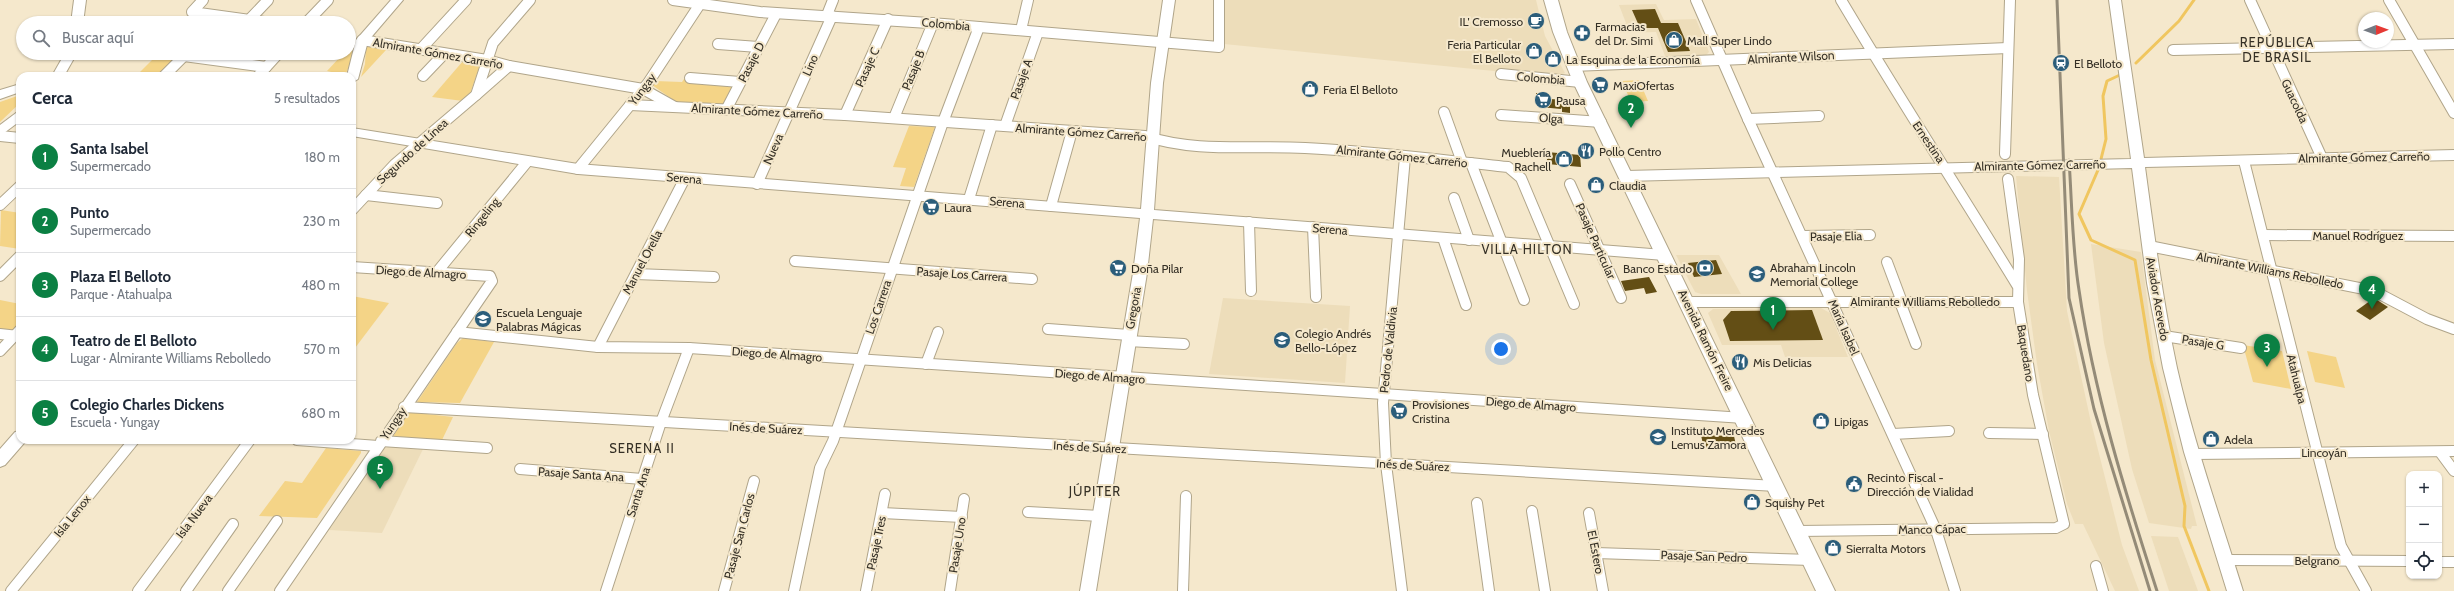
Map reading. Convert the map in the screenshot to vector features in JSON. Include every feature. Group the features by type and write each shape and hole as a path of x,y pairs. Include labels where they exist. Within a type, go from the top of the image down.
{"main road":[{"name":"Avenida Ramón Freire","path":"1551,0 1560,32 1580,82 1601,122 1688,302 1826,591"}],"street":[{"path":"78,16 80,0"},
{"path":"203,0 192,12 208,16"},
{"path":"253,16 268,0"},
{"path":"313,16 328,0"},
{"path":"354,72 362,40 397,0"},
{"path":"420,50 466,0"},
{"path":"476,95 487,60 499,34 530,0"},
{"name":"Colombia","path":"673,0 776,14 888,19 1219,47 1219,0"},
{"name":"Lino","path":"788,113 830,16 833,0"},
{"path":"1021,30 1028,0"},
{"name":"Gregoria","path":"1088,591 1148,214 1155,138 1157,84 1169,0"},
{"name":"María Isabel","path":"1696,0 1748,119 1774,172 1936,530 1955,591"},
{"name":"Ernestina","path":"1841,0 1872,53 1945,167 2017,285"},
{"path":"2005,154 2010,0"},
{"name":"Aviador Acevedo","path":"2114,0 2120,25 2149,246 2164,336 2174,382 2194,454 2235,591"},
{"name":"Guacolda","path":"2250,0 2322,158"},
{"path":"2389,0 2454,113"},
{"name":"Yungay","path":"578,169 643,89 697,3"},
{"name":"Pasaje D","path":"726,110 776,14"},
{"name":"Pasaje C","path":"845,114 888,19"},
{"name":"Pasaje B","path":"894,118 933,23"},
{"name":"Los Carrera","path":"794,591 820,468 836,432 943,122 980,27"},
{"name":"Pasaje A","path":"1005,126 1038,32"},
{"name":"Almirante Gómez Carreño","path":"362,40 487,60 509,66 643,89 675,107"},
{"path":"718,44 758,47"},
{"path":"2173,50 2454,44"},
{"name":"Almirante Wilson","path":"1573,66 2008,48"},
{"path":"423,76 444,54"},
{"path":"60,72 67,60"},
{"path":"168,72 180,60"},
{"path":"223,60 266,67"},
{"path":"262,72 272,60"},
{"name":"Segundo de Línea","path":"356,206 418,144 509,66"},
{"name":"Colombia","path":"1501,74 1580,82"},
{"path":"690,78 740,82"},
{"path":"0,95 16,89"},
{"name":"Almirante Gómez Carreño","path":"630,105 788,113 845,114 1155,138 1160,142 1166,143 1232,148 1267,146 1328,149 1508,168 1522,178 1551,247"},
{"path":"1444,112 1524,300"},
{"name":"Nueva","path":"757,184 788,113"},
{"name":"Olga","path":"1501,115 1601,122"},
{"path":"1748,119 1819,116"},
{"path":"0,132 16,118"},
{"path":"969,199 992,125"},
{"path":"1051,206 1072,131"},
{"name":"Serena","path":"356,133 527,162 578,169 1664,255"},
{"path":"0,136 16,138"},
{"name":"Almirante Gómez Carreño","path":"1626,176 2454,155"},
{"name":"Pedro de Valdivia","path":"1402,591 1386,464 1383,394 1405,157"},
{"name":"Atahualpa","path":"2244,161 2316,452 2341,546 2347,560 2366,591"},
{"name":"Ringeling","path":"437,272 527,162"},
{"name":"Manuel Orella","path":"598,347 685,178"},
{"name":"Baquedano","path":"2008,179 2019,259 2017,285 2018,302 2033,395 2064,524"},
{"name":"Pasaje Particular","path":"1570,184 1621,298"},
{"path":"0,205 16,190"},
{"path":"366,195 437,204"},
{"path":"1454,198 1469,240"},
{"path":"1249,222 1251,291"},
{"path":"1313,227 1316,296"},
{"name":"Pasaje Elia","path":"1803,236 1870,235"},
{"name":"Manuel Rodríguez","path":"2263,235 2454,236"},
{"path":"1443,238 1466,305"},
{"name":"Almirante Williams Rebolledo","path":"2149,246 2374,291 2427,319 2454,329"},
{"path":"1551,247 1574,304"},
{"path":"0,276 16,260"},
{"name":"Pasaje Los Carrera","path":"795,261 1032,279"},
{"path":"1887,262 1916,344"},
{"name":"Diego de Almagro","path":"356,267 490,276"},
{"path":"636,274 714,277"},
{"name":"Yungay","path":"280,591 404,407 490,286 492,281 490,276"},
{"name":"Almirante Williams Rebolledo","path":"1688,302 1832,300 1901,302 2018,302"},
{"path":"1048,329 1184,344"},
{"name":"Diego de Almagro","path":"457,332 598,347 689,348 1122,378 1744,418"},
{"path":"926,364 938,332"},
{"path":"0,334 16,334"},
{"path":"0,351 16,336"},
{"name":"Pasaje G","path":"2164,336 2241,348"},
{"name":"Santa Ana","path":"606,591 661,422 689,348"},
{"name":"Inés de Suárez","path":"404,407 1776,486"},
{"path":"1893,434 1949,431"},
{"path":"1990,433 2043,434"},
{"path":"0,460 16,442"},
{"path":"356,442 487,448"},
{"name":"Isla Lenox","path":"11,591 131,444"},
{"name":"Isla Nueva","path":"138,591 247,444"},
{"name":"Lincoyán","path":"2194,454 2454,451"},
{"path":"2440,452 2454,472"},
{"name":"Pasaje Santa Ana","path":"520,469 642,479"},
{"name":"Pasaje San Carlos","path":"724,591 754,480"},
{"name":"Pasaje Tres","path":"866,591 886,494"},
{"path":"1183,591 1186,496"},
{"name":"Pasaje Uno","path":"950,591 964,499"},
{"path":"1477,503 1489,591"},
{"path":"1532,511 1545,591"},
{"path":"1028,512 1100,516"},
{"path":"882,513 962,517"},
{"name":"El Estero","path":"1589,513 1603,591"},
{"path":"228,591 276,521"},
{"path":"186,591 233,524"},
{"name":"Manco Cápac","path":"1798,532 2056,528 2064,524"},
{"name":"Pasaje San Pedro","path":"1596,553 1812,560"},
{"name":"Belgrano","path":"2225,560 2406,561"},
{"path":"2442,562 2454,562"},
{"path":"2096,566 2103,591"}],"shaded area":[{"path":"1225,0 1536,0 1545,36 1565,73 1554,77 1224,44"},
{"path":"1656,4 1664,20 1696,19 1709,52 1706,55 1665,56 1656,32 1620,33 1616,24 1626,23 1619,5"},
{"path":"366,46 386,50 361,77 365,64"},
{"path":"152,60 173,60 161,72 140,72"},
{"path":"337,60 350,60 346,72 327,71"},
{"path":"463,61 480,65 470,94 463,101 432,97"},
{"path":"684,79 736,84 725,107 679,104 652,85 655,81 682,82"},
{"path":"1639,80 1648,101 1631,102 1622,81"},
{"path":"16,96 16,107 0,122 0,102"},
{"path":"909,126 935,127 914,187 900,186 906,168 893,167"},
{"path":"2016,176 2059,177 2067,311 2090,418 2122,545 2139,591 2115,591 2083,524 2075,524 2067,504 2049,431 2037,364 2027,291"},
{"path":"1,210 16,212 16,248 0,246"},
{"path":"2091,244 2141,252 2155,360 2197,526 2192,526 2191,529 2149,523 2132,469 2104,343"},
{"path":"1676,255 1719,255 1741,294 1701,294 1695,292"},
{"path":"356,297 389,303 356,347"},
{"name":"Colegio Andrés Bello-López","path":"1223,298 1350,306 1345,383 1209,374"},
{"path":"0,300 16,303 16,329 14,331 0,329"},
{"path":"1821,308 1830,313 1848,357 1785,357 1781,345 1722,345 1708,313 1713,309"},
{"path":"463,338 494,342 460,403 417,402 457,343"},
{"path":"2243,345 2282,351 2291,389 2253,382"},
{"path":"2307,351 2336,357 2345,388 2315,382"},
{"path":"409,412 453,417 442,440 392,438"},
{"path":"394,445 424,447 382,533 329,530 385,448"},
{"path":"326,448 361,451 361,453 317,518 259,516 285,481 302,483"},
{"path":"2151,536 2178,537 2198,591 2169,591"}],"building":[{"name":"Mall Super Lindo","path":"1655,9 1661,23 1678,23 1690,51 1668,52 1658,28 1640,28 1632,10"},
{"path":"1536,93 1546,93 1548,99 1573,100 1573,106 1570,106 1570,113 1562,112 1562,107 1561,109 1540,107"},
{"name":"Mueblería Rachell","path":"1547,152 1580,155 1581,167 1547,164"},
{"name":"Banco Estado","path":"1716,260 1722,274 1694,277 1688,263"},
{"path":"1649,277 1657,292 1646,294 1644,288 1625,291 1621,281"},
{"path":"2374,298 2388,307 2370,320 2356,311"},
{"path":"1812,310 1823,340 1730,341 1723,320 1731,311"},
{"path":"1701,435 1734,436 1737,450 1704,449"}],"waterway":[{"path":"2136,63 2179,21 2194,0"},
{"path":"2101,159 2106,139 2103,96 2107,81 2122,74"},
{"path":"2098,170 2079,214 2091,240 2135,260 2151,360 2185,506 2184,526 2209,591"}],"railway":[{"path":"2057,0 2069,298 2094,409 2150,591"},
{"path":"2069,160 2077,274 2085,328 2102,404 2122,479 2157,591"}],"place":[{"name":"IL' Cremosso","path":"1536,21"},
{"name":"Farmacias del Dr. Simi","path":"1582,33"},
{"name":"Mall Super Lindo","path":"1674,40"},
{"name":"Feria Particular El Belloto","path":"1534,51"},
{"name":"La Esquina de la Economía","path":"1553,59"},
{"name":"El Belloto","path":"2061,63"},
{"name":"MaxiOfertas","path":"1600,85"},
{"name":"Feria El Belloto","path":"1310,89"},
{"name":"Pausa","path":"1543,100"},
{"name":"Punto","path":"1631,128"},
{"name":"Pollo Centro","path":"1586,151"},
{"name":"Mueblería Rachell","path":"1564,159"},
{"name":"Claudia","path":"1596,185"},
{"name":"Laura","path":"931,207"},
{"name":"Doña Pilar","path":"1118,268"},
{"name":"Banco Estado","path":"1705,268"},
{"name":"Abraham Lincoln Memorial College","path":"1757,274"},
{"name":"Teatro de El Belloto","path":"2372,309"},
{"name":"Escuela Lenguaje Palabras Mágicas","path":"483,319"},
{"name":"Santa Isabel","path":"1773,330"},
{"name":"Colegio Andrés Bello-López","path":"1282,340"},
{"name":"Mis Delicias","path":"1740,362"},
{"name":"Plaza El Belloto","path":"2267,367"},
{"name":"Provisiones Cristina","path":"1399,411"},
{"name":"Lipigas","path":"1821,421"},
{"name":"Instituto Mercedes Lemus Zamora","path":"1658,437"},
{"name":"Adela","path":"2211,439"},
{"name":"Recinto Fiscal - Dirección de Vialidad","path":"1854,484"},
{"name":"Colegio Charles Dickens","path":"380,489"},
{"name":"Squishy Pet","path":"1752,502"},
{"name":"Sierralta Motors","path":"1833,548"}],"district":[{"name":"REPÚBLICA DE BRASIL","path":"2277,50"},
{"name":"VILLA HILTON","path":"1527,249"},
{"name":"SERENA II","path":"642,448"},
{"name":"JÚPITER","path":"1095,491"}]}
